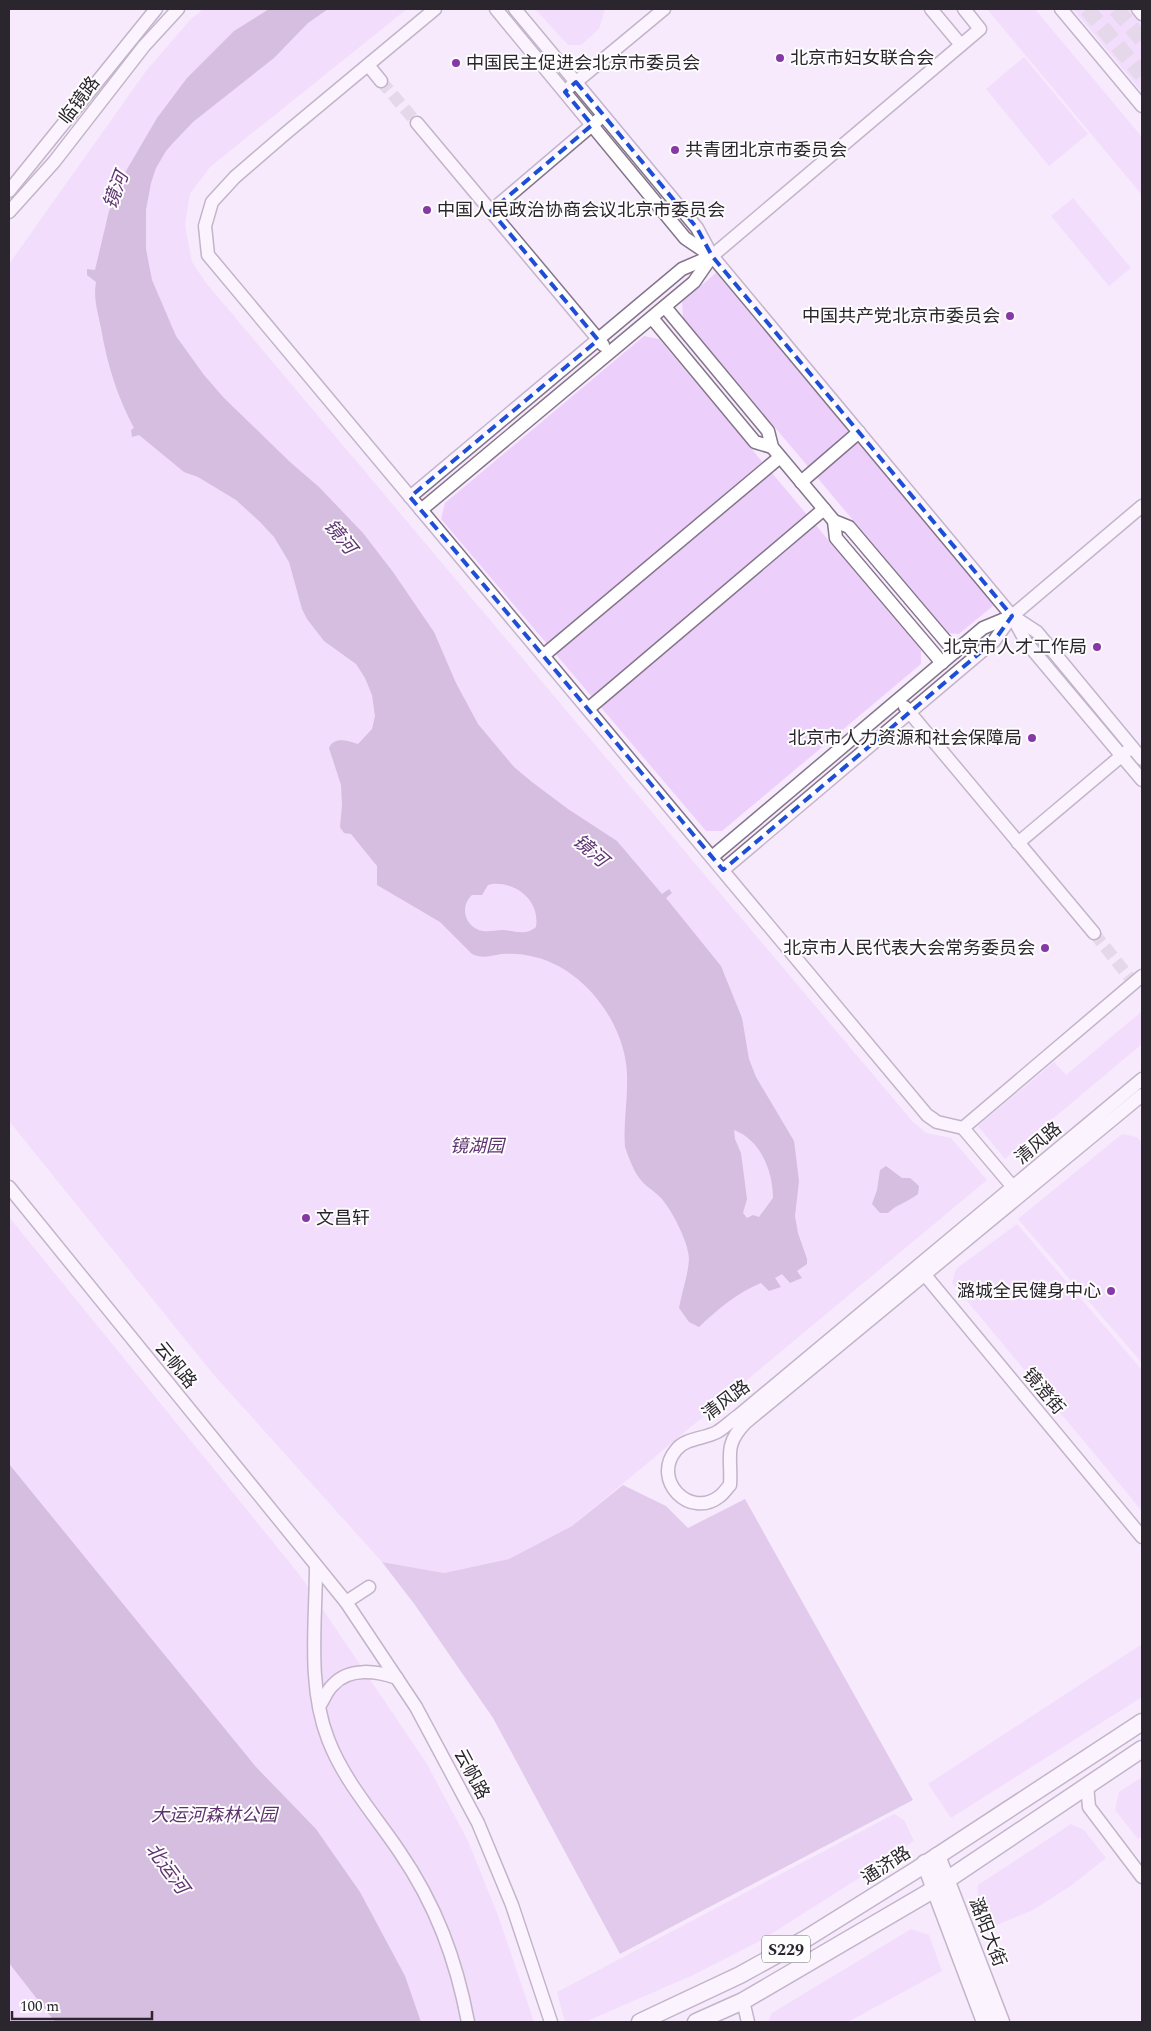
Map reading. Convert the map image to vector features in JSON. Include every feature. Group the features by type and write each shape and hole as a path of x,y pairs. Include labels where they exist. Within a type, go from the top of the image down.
{"main road":[{"name":"通济路","path":"640,2022 740,1975 842,1916 1142,1722"},
{"name":"S229","path":"696,2022 743,2001 941,1885 1142,1748"},
{"name":"潞阳大街","path":"931,1860 1001,2022"},
{"name":"潞阳大街","path":"941,1885 985,2022"}],"street":[{"name":"临镜路","path":"9,191 156,9"},
{"name":"临镜路","path":"9,212 54,162 144,46 178,9"},
{"path":"435,9 286,133 236,177 212,202 205,226 208,255 927,1114 937,1122 963,1128 1017,1192"},
{"path":"496,9 685,238 712,256"},
{"path":"515,9 697,228 712,256 1012,616 1026,642 1142,780"},
{"path":"565,92 664,9"},
{"path":"931,9 961,45"},
{"path":"421,510 665,307 694,282 712,256 980,29 964,9"},
{"path":"1061,9 1142,106"},
{"path":"1138,9 1142,14"},
{"path":"368,65 381,81"},
{"path":"491,211 603,115"},
{"path":"417,123 609,354"},
{"path":"410,497 682,269 712,256"},
{"path":"665,307 768,430 776,452 801,482 834,521 849,528 955,652"},
{"path":"652,318 755,442 776,452"},
{"path":"801,482 859,432"},
{"path":"544,655 776,452"},
{"path":"723,870 994,641 1012,616 1142,506"},
{"path":"588,709 824,509"},
{"path":"834,521 836,538 942,663"},
{"path":"712,857 983,628 1012,616"},
{"path":"1012,616 1037,632 1142,759"},
{"path":"899,699 1094,934"},
{"path":"1018,843 1132,747"},
{"path":"963,1128 1135,978"},
{"name":"清风路","path":"921,1271 734,1434 729,1451 730,1485 719,1497 704,1503 687,1502 674,1490 667,1474 670,1460 676,1449 686,1441 702,1438 717,1432 921,1271 1017,1192 1137,1099 1142,1079"},
{"name":"云帆路","path":"9,1187 346,1602 416,1707 478,1823 512,1905 551,2022"},
{"name":"镜澄街","path":"921,1271 1142,1537"},
{"path":"316,1566 315,1670 327,1737 350,1783 400,1852 427,1896 442,1929 460,1983 468,2022"},
{"path":"346,1602 369,1587"},
{"path":"320,1705 333,1684 349,1674 382,1672 397,1678"},
{"path":"1087,1785 1089,1807 1142,1877"},
{"path":"743,2001 748,2022"}],"highlighted area":[{"path":"576,82 697,228 712,256 1012,616 994,641 723,870 410,497 598,340 491,211 592,125 565,92"}],"green space":[{"name":"镜湖园","path":"203,9 407,9 210,167 190,194 185,225 192,262 207,284 913,1122 926,1133 951,1138 987,1180 572,1526 510,1559 444,1573 382,1562 213,1374 9,1121 9,264 146,71 190,20"},
{"path":"535,9 605,9 599,29 581,45 568,45"},
{"path":"987,9 1035,9 1142,137 1142,195"},
{"path":"1073,9 1131,9 1142,23 1142,92"},
{"path":"1024,57 1088,134 1049,166 986,89"},
{"path":"1073,198 1131,268 1109,286 1051,216"},
{"path":"716,273 994,605 959,634 948,633 683,318 682,302"},
{"path":"644,336 659,339 921,650 921,664 722,831 706,831 441,519 445,503"},
{"path":"1142,1011 1142,1044 1005,1159 978,1126 1054,1062 1066,1075"},
{"name":"潞城全民健身中心","path":"1122,1134 1137,1137 1142,1143 1142,1363 1018,1219"},
{"name":"大运河森林公园","path":"9,1217 299,1574 427,1764 468,1841 499,1918 534,2022 9,2022"},
{"path":"1017,1224 1142,1370 1142,1511 952,1283 956,1269"},
{"path":"1142,1644 1142,1697 951,1818 928,1784"},
{"path":"1142,1777 1142,1836 1138,1839 1115,1810 1119,1792"},
{"path":"894,1814 904,1820 914,1841 760,1941 693,1975 585,2022 565,2022 557,1992"},
{"path":"1071,1824 1084,1830 1106,1858 1072,1885 1033,1910 987,1929 977,1904 978,1885"},
{"path":"911,1929 929,1935 942,1971 848,2022 768,2022 772,2013"}],"shaded area":[{"path":"623,1485 666,1506 688,1528 745,1499 913,1800 620,1954 493,1718 415,1605 382,1562 444,1573 509,1559 572,1526"}],"water":[{"name":"镜河","path":"269,9 328,9 308,23 274,58 193,122 166,151 156,168 146,210 146,249 152,280 176,336 204,375 224,398 290,462 319,487 363,533 393,572 434,632 456,683 478,724 514,767 568,809 617,841 662,894 669,889 672,893 666,898 721,966 742,1018 749,1059 756,1077 794,1141 799,1181 795,1216 807,1264 797,1271 802,1278 790,1283 782,1274 775,1278 781,1287 769,1291 761,1283 752,1287 728,1302 699,1327 689,1322 679,1308 689,1259 683,1235 664,1202 644,1184 638,1175 631,1164 625,1147 627,1075 625,1056 611,1019 586,986 570,973 553,963 523,954 476,956 440,922 377,885 377,866 351,834 344,833 340,827 341,785 329,748 331,744 338,741 358,744 372,729 375,716 372,695 365,678 356,664 324,641 307,619 302,609 289,562 274,537 260,522 236,500 198,477 184,472 139,435 132,437 131,430 134,428 113,380 106,354 96,305 96,282 87,275 87,269 95,270 109,211 126,171 157,118 187,78 234,31","holes":["488,885 510,886 525,895 534,909 536,927 532,930 520,932 503,930 483,931 472,926 468,921 465,911 468,900 472,895 482,895","734,1130 751,1141 758,1149 764,1158 771,1178 773,1198 759,1217 753,1215 747,1218 743,1213 747,1199 741,1153 735,1139"]},
{"path":"886,1166 902,1178 910,1178 919,1186 918,1194 888,1213 880,1213 872,1204 877,1190 880,1170"},
{"name":"北运河","path":"9,1464 256,1767 316,1829 360,1892 405,1976 421,2022 55,2022 9,1963"}],"tunnel":[{"path":"1087,9 1142,75"},
{"path":"1116,9 1142,40"},
{"path":"381,81 417,123"},
{"path":"1094,933 1129,977"}],"place":[{"name":"北京市妇女联合会","path":"780,58"},
{"name":"中国民主促进会北京市委员会","path":"456,63"},
{"name":"共青团北京市委员会","path":"675,150"},
{"name":"中国人民政治协商会议北京市委员会","path":"427,210"},
{"name":"中国共产党北京市委员会","path":"1010,316"},
{"name":"北京市人才工作局","path":"1097,647"},
{"name":"北京市人力资源和社会保障局","path":"1032,738"},
{"name":"北京市人民代表大会常务委员会","path":"1045,948"},
{"name":"文昌轩","path":"306,1218"},
{"name":"潞城全民健身中心","path":"1111,1291"}]}
